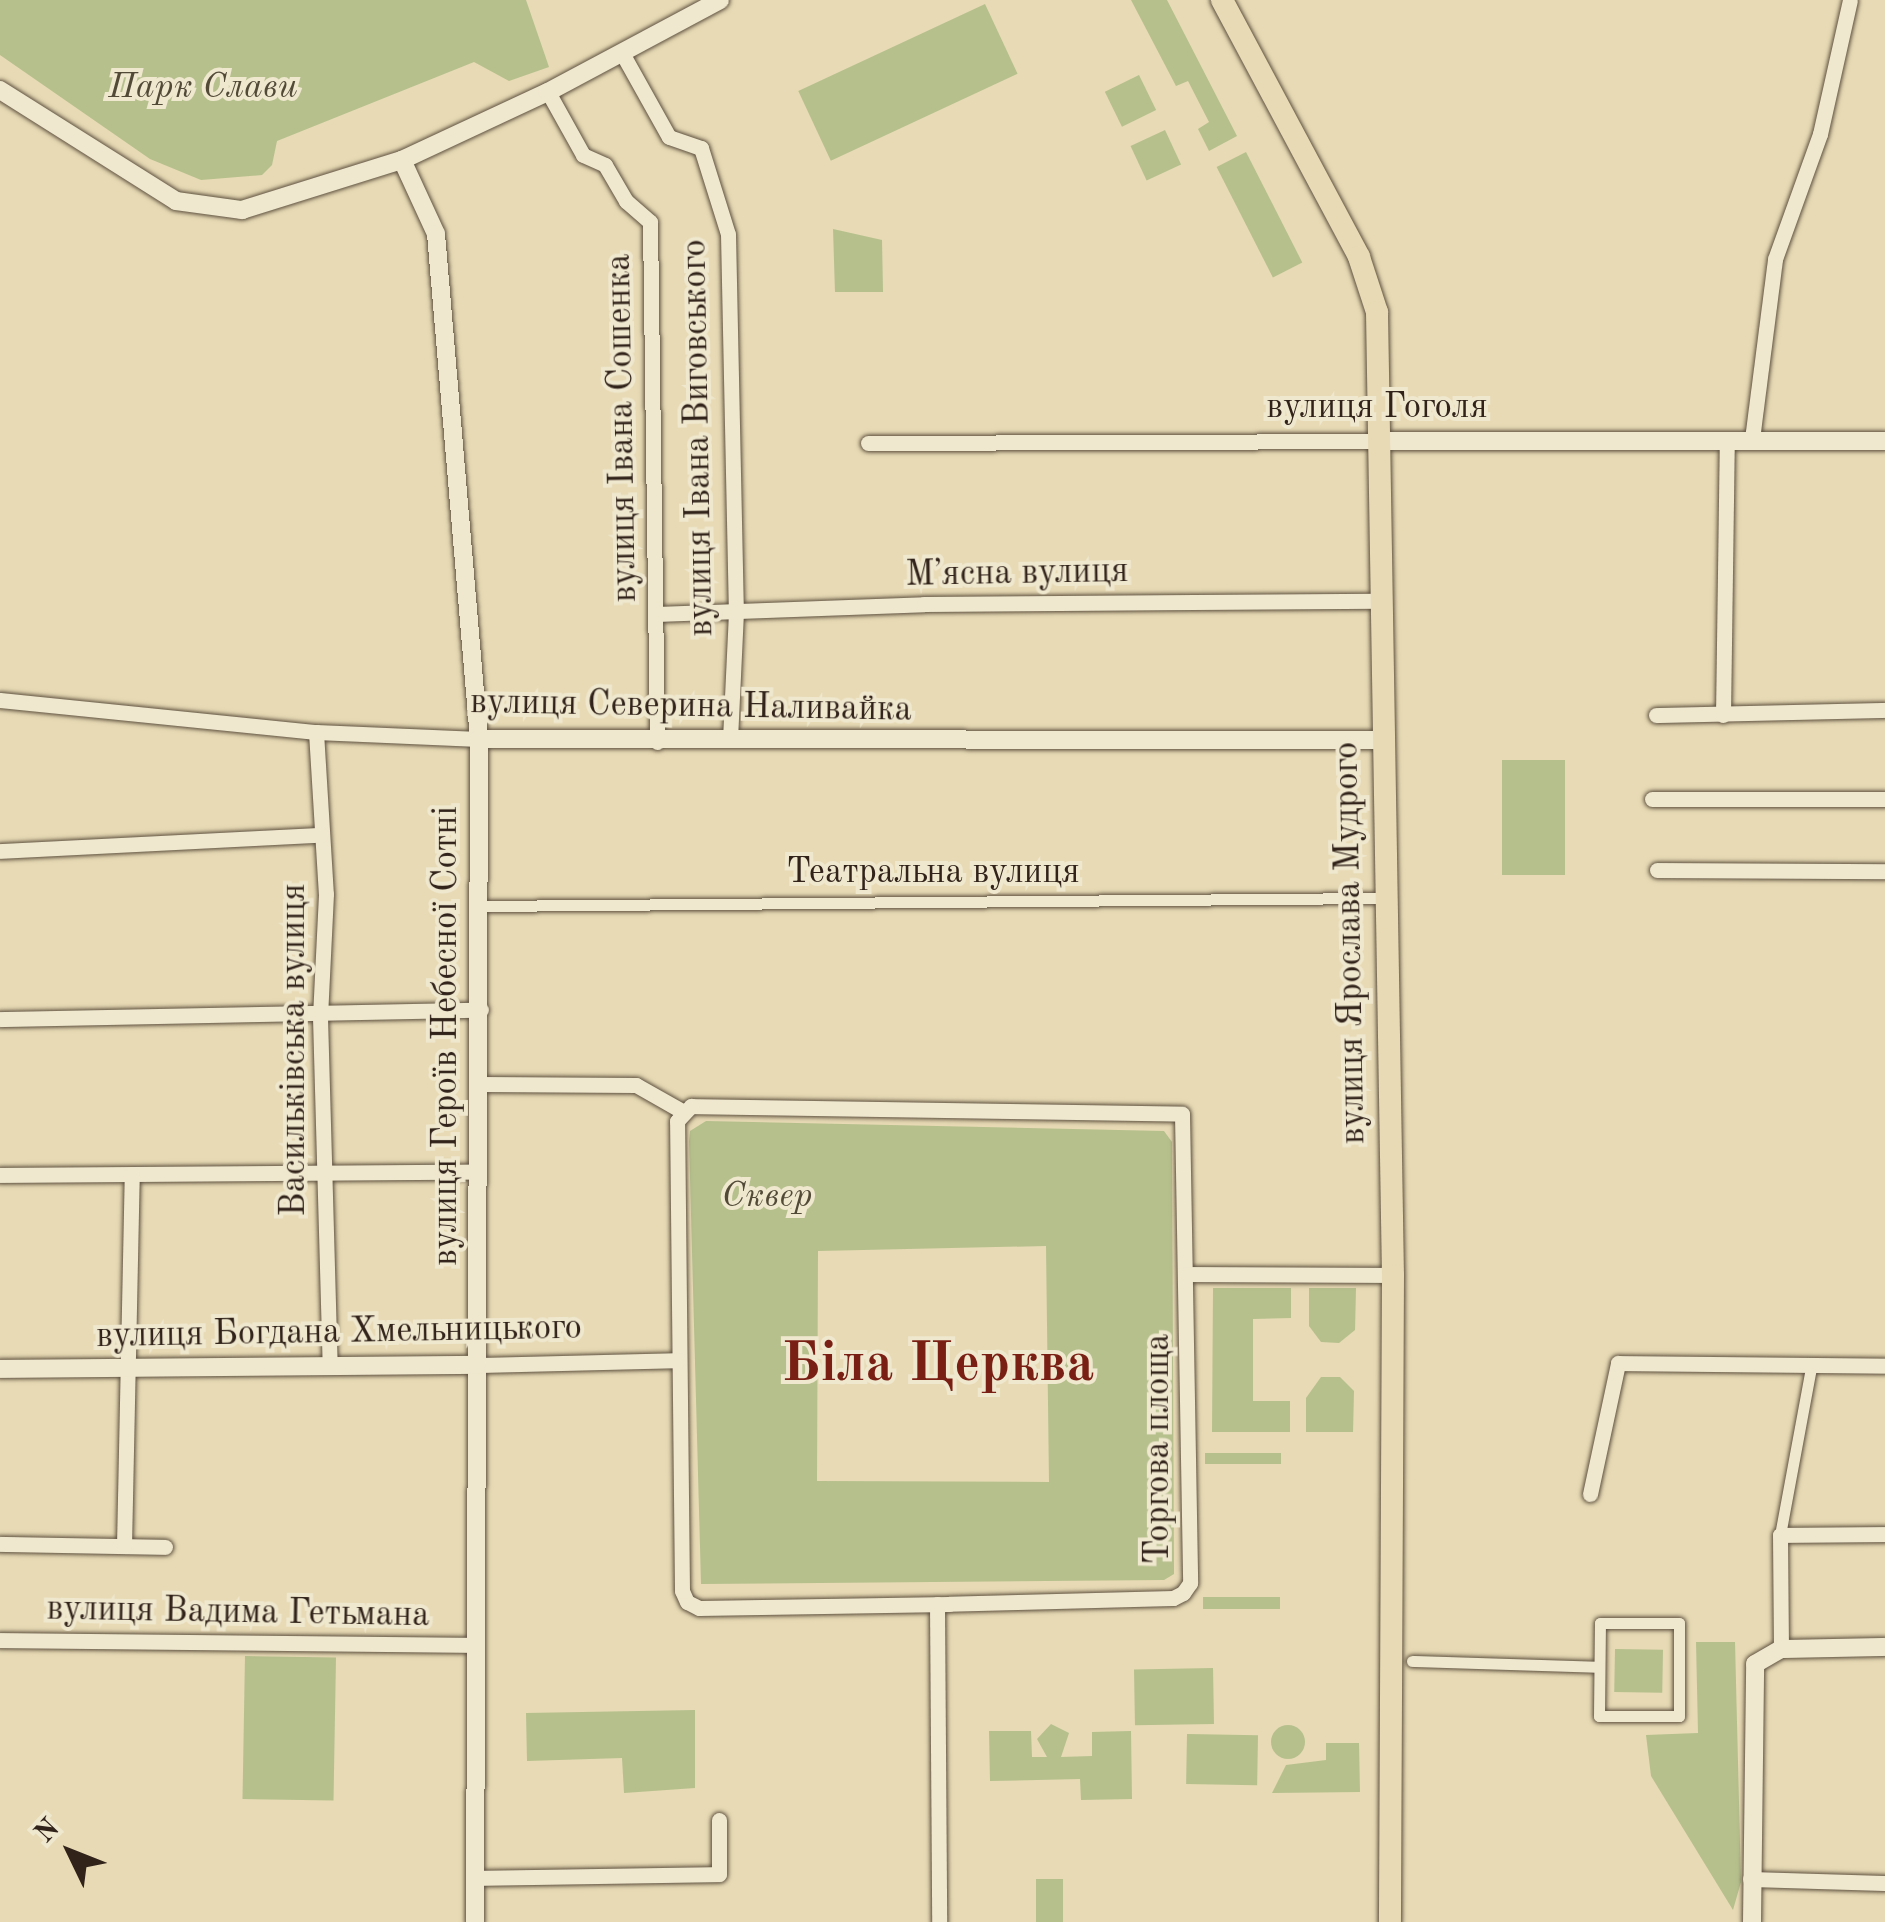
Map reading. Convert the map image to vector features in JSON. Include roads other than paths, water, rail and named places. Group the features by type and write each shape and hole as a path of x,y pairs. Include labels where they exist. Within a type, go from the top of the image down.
{"main road":[{"name":"вулиця Ярослава Мудрого","path":"1222,0 1371,284 1380,441 1393,1275 1390,1922"}],"street":[{"path":"0,90 148,187 204,207 242,210 303,196 402,160 548,92 720,0"},
{"path":"1752,439 1775,259 1820,134 1850,0"},
{"name":"вулиця Івана Виговського","path":"622,52 669,137 701,148 728,234 736,612 730,740"},
{"name":"вулиця Івана Сошенка","path":"548,92 583,155 605,164 626,202 650,222 657,742"},
{"name":"вулиця Героїв Небесної Сотні","path":"402,160 436,234 479,739 482,1010 475,1922"},
{"path":"1723,716 1726,439"},
{"name":"вулиця Гоголя","path":"868,443 1885,441"},
{"name":"Мʼясна вулиця","path":"656,614 1380,601"},
{"name":"вулиця Северина Наливайка","path":"0,700 316,732 479,739 1382,740"},
{"path":"1656,715 1885,710"},
{"name":"Васильківська вулиця","path":"316,732 326,894 320,1017 330,1367"},
{"path":"1652,799 1885,799"},
{"path":"0,851 322,836"},
{"path":"1656,870 1885,871"},
{"name":"Театральна вулиця","path":"481,906 1385,898"},
{"path":"0,1020 320,1017 482,1010"},
{"name":"Торгова площа","path":"481,1084 636,1085 682,1111 1182,1114 1186,1126 1190,1583 1184,1592 1173,1598 937,1604 699,1608 687,1602 682,1591 678,1360 682,1111"},
{"path":"0,1175 479,1172"},
{"path":"124,1546 132,1174"},
{"path":"1188,1274 1393,1275"},
{"name":"вулиця Богдана Хмельницького","path":"0,1369 678,1360"},
{"path":"1590,1494 1618,1362 1885,1366"},
{"path":"1781,1649 1780,1535 1811,1367"},
{"path":"1780,1535 1885,1534"},
{"path":"0,1544 165,1547"},
{"path":"937,1604 938,1922"},
{"path":"1600,1623 1679,1623 1679,1716 1599,1716 1599,1667 1600,1623"},
{"name":"вулиця Вадима Гетьмана","path":"0,1640 476,1646"},
{"path":"1752,1922 1753,1668 1760,1658 1781,1649 1885,1646"},
{"path":"1412,1660 1599,1667"},
{"path":"476,1878 719,1874 719,1820"},
{"path":"1750,1879 1885,1882"}],"district":[{"name":"Біла Церква","path":"938,1366"}],"park label":[{"name":"Парк Слави","path":"203,88"},
{"name":"Сквер","path":"767,1197"}]}
